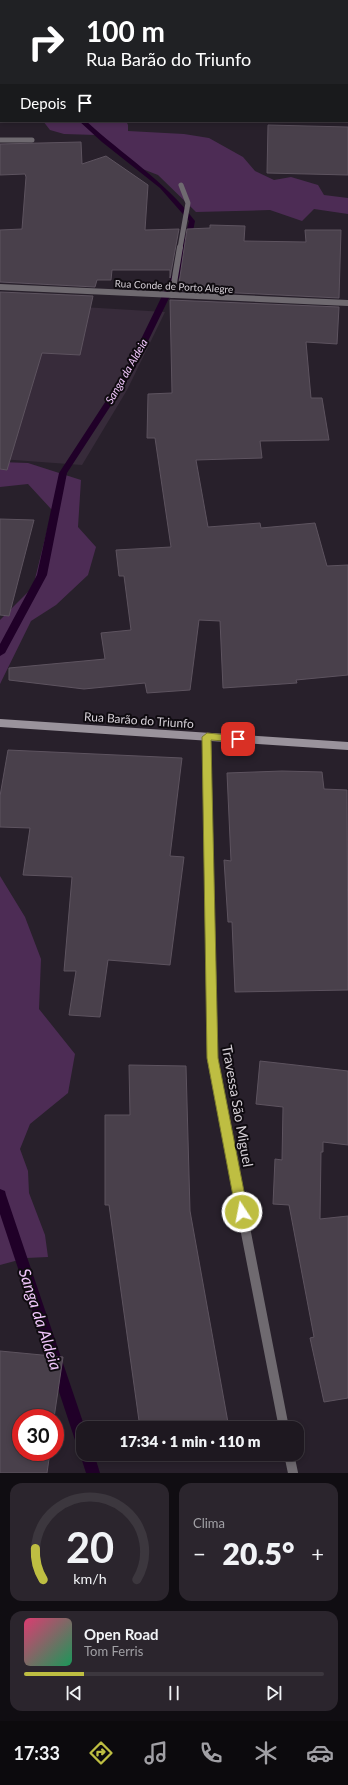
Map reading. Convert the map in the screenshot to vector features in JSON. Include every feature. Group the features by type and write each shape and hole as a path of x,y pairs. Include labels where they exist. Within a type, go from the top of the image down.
{"street":[{"path":"0,140 32,140"},
{"path":"172,295 188,203 181,185"},
{"name":"Rua Conde de Porto Alegre","path":"0,287 348,303"},
{"name":"Rua Barão do Triunfo","path":"0,723 348,746"},
{"name":"Travessa São Miguel","path":"207,737 212,1058 283,1421"},
{"path":"290,1461 293,1473"}],"shaded area":[{"path":"44,122 126,122 128,131 184,134 209,138 243,157 255,171 274,180 291,177 318,185 324,195 348,198 348,214 314,209 302,221 270,210 196,212 158,175 140,168 96,135 64,134 50,130"},
{"path":"0,302 165,312 127,390 82,465 0,459"},
{"path":"0,462 28,463 81,480 78,527 96,547 88,575 56,605 31,621 0,684 0,620 33,587 52,510 28,484 0,487"},
{"path":"0,876 25,917 41,959 39,1009 75,1054 68,1093 30,1124 20,1149 28,1171 29,1193 45,1235 48,1257 26,1258 0,1265"}],"building":[{"path":"268,125 348,127 348,175 267,173"},
{"path":"81,142 82,164 106,156 148,185 145,230 179,229 170,278 170,270 112,270 111,280 97,280 95,287 0,282 0,230 22,229 26,177 25,174 0,175 0,144"},
{"path":"210,225 245,226 244,241 306,242 305,230 341,230 339,298 178,290 187,229 210,228"},
{"path":"0,292 93,296 80,355 42,353 7,470 0,469"},
{"path":"170,300 339,307 337,344 306,342 311,398 322,398 329,440 260,441 262,458 196,460 208,527 260,523 261,528 315,523 327,566 348,565 348,675 296,680 297,683 223,688 220,621 199,620 190,690 147,693 145,683 84,689 9,680 9,668 105,659 101,633 131,630 124,576 119,576 116,550 171,547 155,438 147,438 148,394 172,393"},
{"path":"0,519 34,520 9,616 0,615"},
{"path":"8,750 182,758 170,856 184,857 170,965 108,960 100,1017 69,1015 76,971 64,971 72,877 23,875 30,828 0,827 0,796"},
{"path":"282,771 322,772 324,789 347,790 348,990 235,992 232,922 228,922 224,860 231,861 227,773"},
{"path":"260,1061 348,1071 348,1145 323,1142 323,1152 321,1152 320,1219 348,1216 348,1398 324,1402 310,1338 314,1337 289,1205 273,1204 275,1159 282,1160 283,1107 256,1104"},
{"path":"129,1065 186,1066 190,1211 228,1421 139,1421 109,1205 105,1205 105,1115 130,1115"},
{"path":"0,1351 63,1357 55,1409 12,1409 12,1461 49,1461 47,1473 0,1473"}],"waterway":[{"name":"Sanga da Aldeia","path":"0,653 42,575 63,473 130,370 183,261 192,221 162,187 104,141 83,122"},
{"name":"Sanga da Aldeia","path":"0,1195 76,1422"},
{"name":"Sanga da Aldeia","path":"89,1461 93,1473"}],"route":[{"path":"238,739 207,737 212,1058 242,1212"}]}
